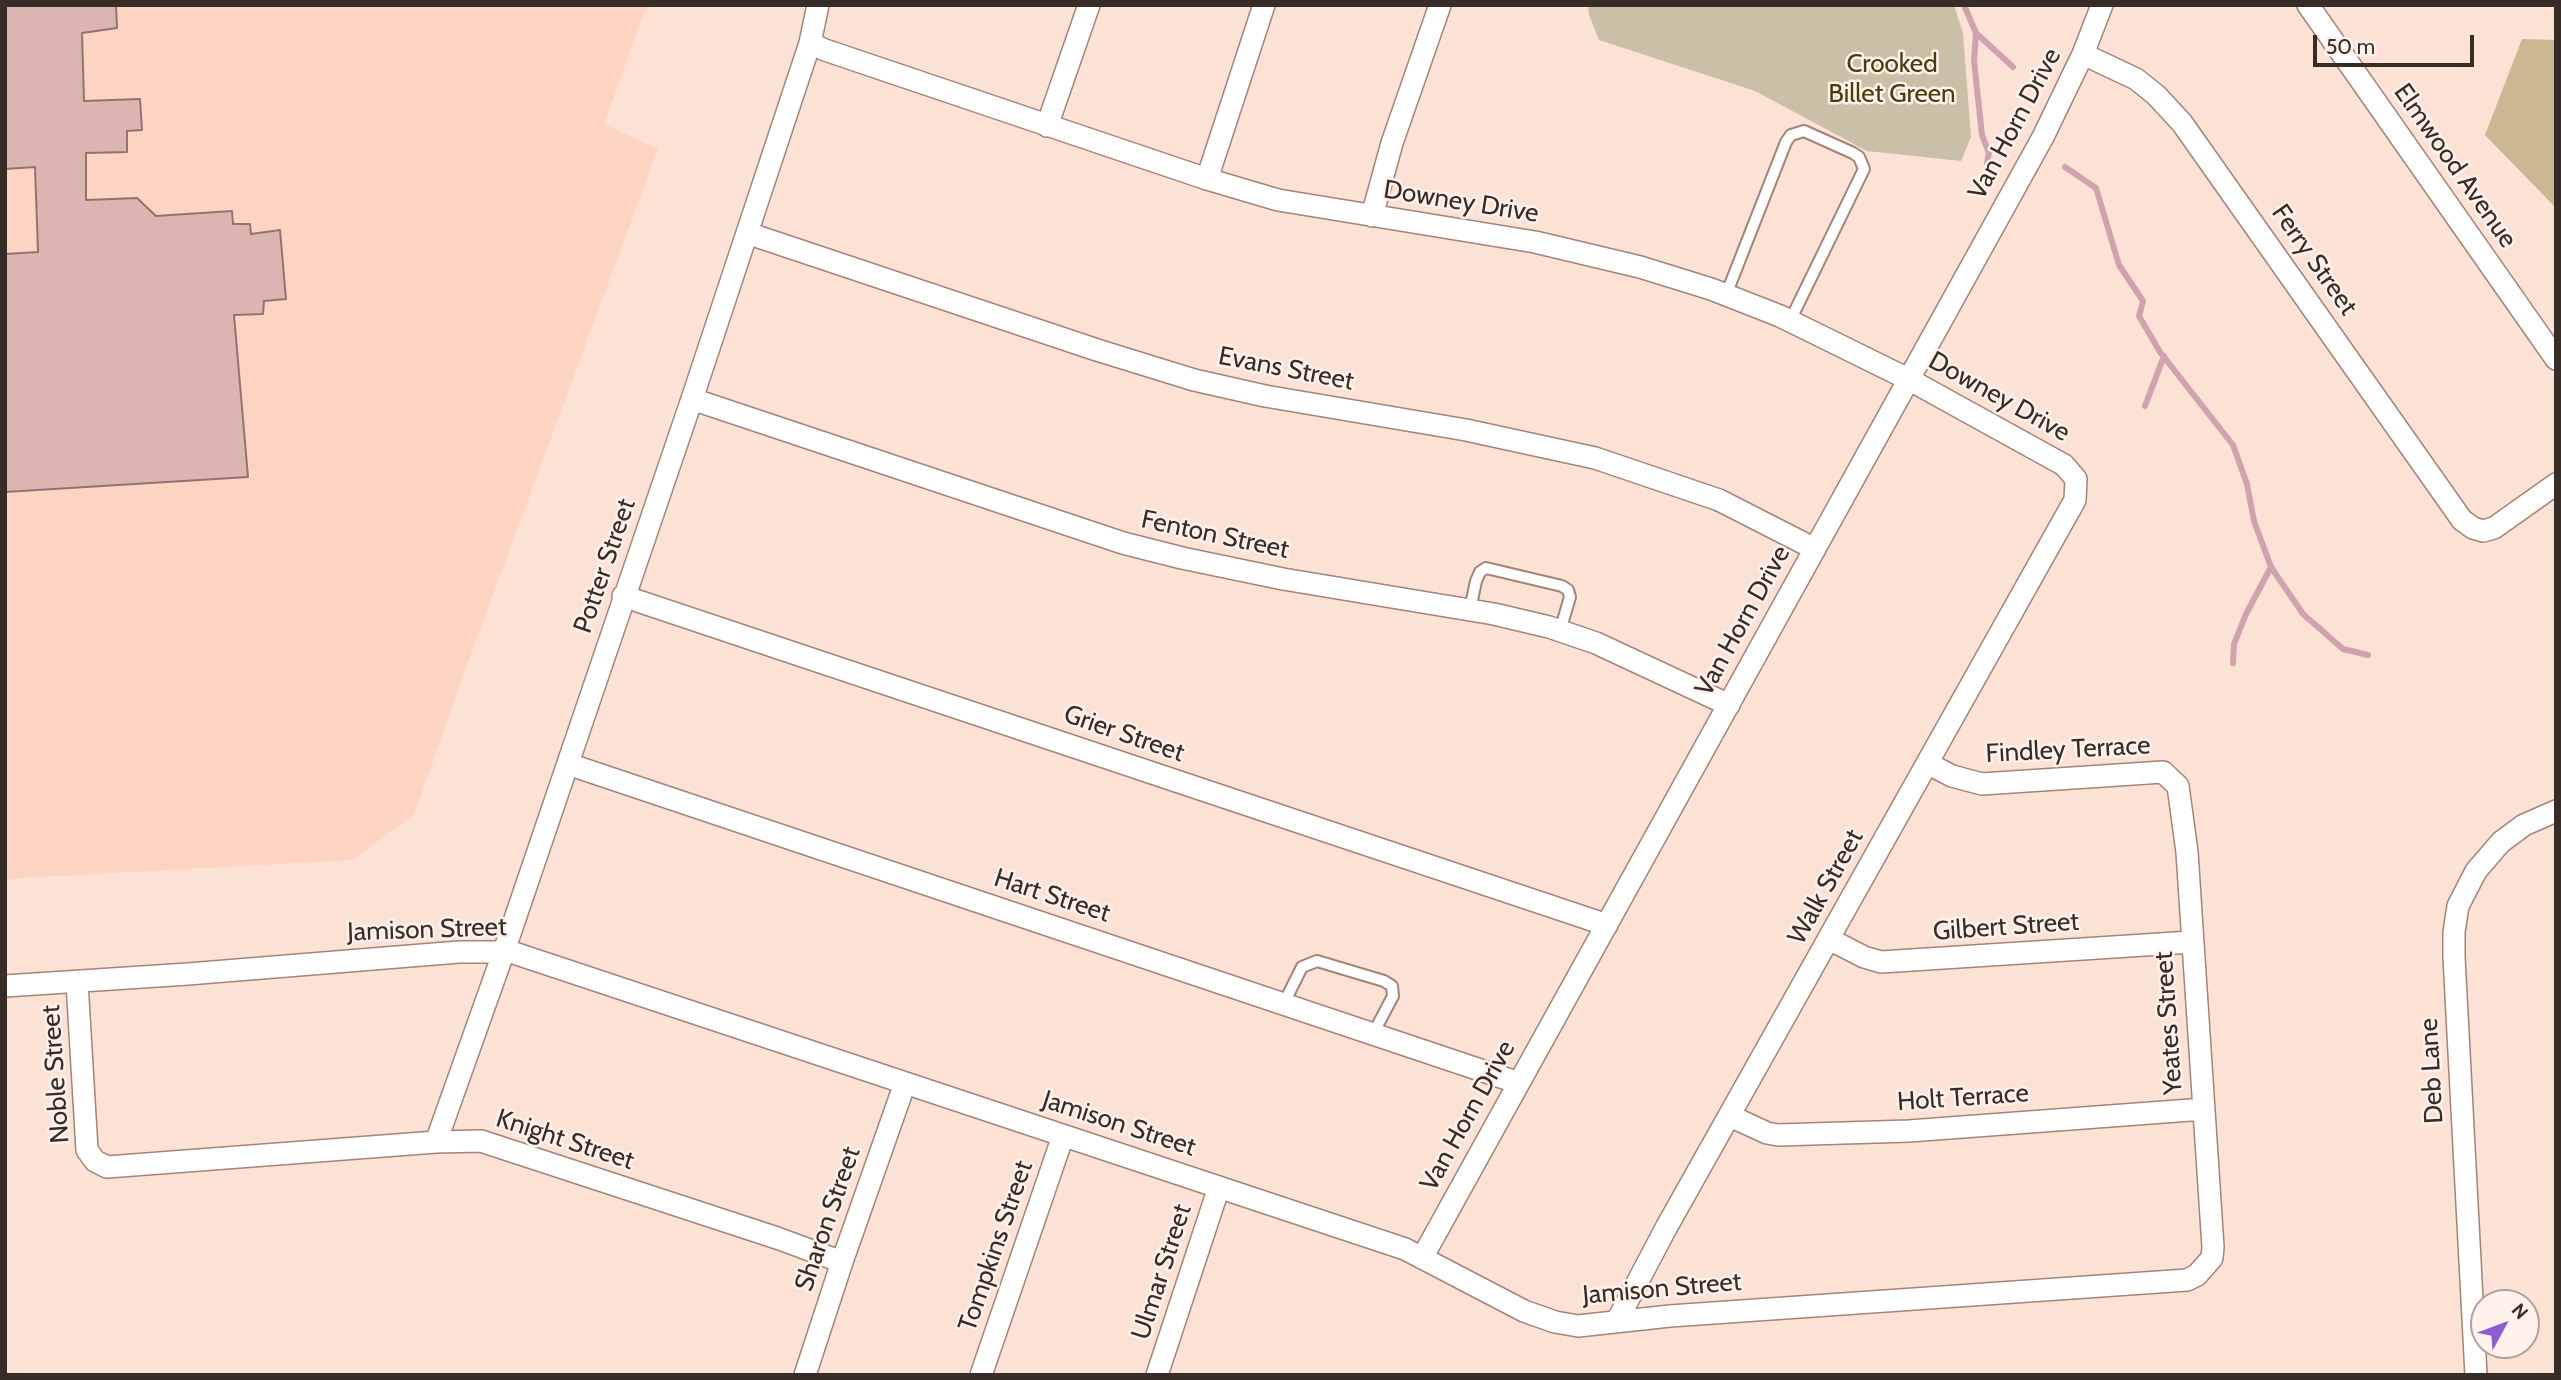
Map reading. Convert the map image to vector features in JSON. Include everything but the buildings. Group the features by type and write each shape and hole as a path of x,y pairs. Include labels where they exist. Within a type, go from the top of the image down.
{"street":[{"name":"Potter Street","path":"436,1142 692,399 810,43 818,5"},
{"path":"1047,126 1089,5"},
{"path":"1208,179 1264,5"},
{"path":"1372,216 1392,143 1440,5"},
{"name":"Van Horn Drive","path":"1422,1258 2043,137 2083,54 2102,5"},
{"name":"Elmwood Avenue","path":"2308,5 2556,359"},
{"name":"Downey Drive","path":"810,43 1047,126 1278,200 1535,242 1640,267 1726,295 1790,321 1910,380 2064,465 2076,479"},
{"name":"Ferry Street","path":"2083,54 2136,79 2156,95 2182,123 2462,520 2483,531 2494,528 2556,484"},
{"name":"Evans Street","path":"747,233 1194,380 1265,396 1525,441 1595,458 1719,500 1815,549"},
{"name":"Fenton Street","path":"692,399 1123,543 1283,579 1470,610 1560,631 1596,643 1729,705"},
{"name":"Walk Street","path":"1617,1321 2075,500 2076,479"},
{"name":"Grier Street","path":"623,596 1607,925"},
{"name":"Findley Terrace","path":"1927,763 1952,776 1982,785 2163,772 2171,779"},
{"name":"Hart Street","path":"568,764 1518,1083"},
{"name":"Yeates Street","path":"2171,779 2178,786 2187,852 2213,1247 2208,1265"},
{"name":"Deb Lane","path":"2476,1375 2454,932 2458,906 2476,871 2501,842 2524,825 2556,810"},
{"name":"Gilbert Street","path":"1829,939 1864,957 1881,962 2191,942"},
{"name":"Jamison Street","path":"5,986 458,952 504,951 1405,1249 1524,1311 1555,1322 1578,1325 2187,1280 2208,1265"},
{"name":"Noble Street","path":"77,982 88,1150 95,1161"},
{"name":"Sharon Street","path":"805,1375 905,1083"},
{"name":"Holt Terrace","path":"1730,1116 1767,1133 1791,1134 1909,1131 2204,1109"},
{"name":"Tompkins Street","path":"981,1375 1063,1136"},
{"name":"Knight Street","path":"95,1161 107,1167 118,1168 468,1140 502,1147 842,1262"},
{"name":"Ulmar Street","path":"1157,1375 1219,1187"}],"lane":[{"path":"1726,295 1786,142 1791,135 1804,131 1853,153 1859,157 1864,169 1790,321"},
{"path":"1470,610 1480,572 1486,568 1562,586 1568,590 1570,597 1560,631"},
{"path":"1284,1003 1302,967 1317,961 1384,981 1392,986 1393,996 1373,1034"}],"shaded area":[{"path":"5,5 650,5 643,15 604,124 658,149 414,815 352,860 5,879"},
{"path":"2522,39 2556,40 2556,208 2485,135"}],"green space":[{"name":"Crooked Billet Green","path":"1588,5 1954,5 1963,33 1971,137 1961,161 1867,151 1755,91 1599,40"}],"waterway":[{"path":"1964,5 1976,33 2013,67"},
{"path":"1976,33 1974,61 1982,135 1989,153 1987,163"},
{"path":"2065,167 2096,188 2119,265 2143,301 2139,316 2160,352 2233,445 2247,484 2254,521 2271,567 2303,614 2343,649 2368,655"},
{"path":"2145,406 2164,356"},
{"path":"2233,663 2234,644 2246,614 2271,567"}]}
